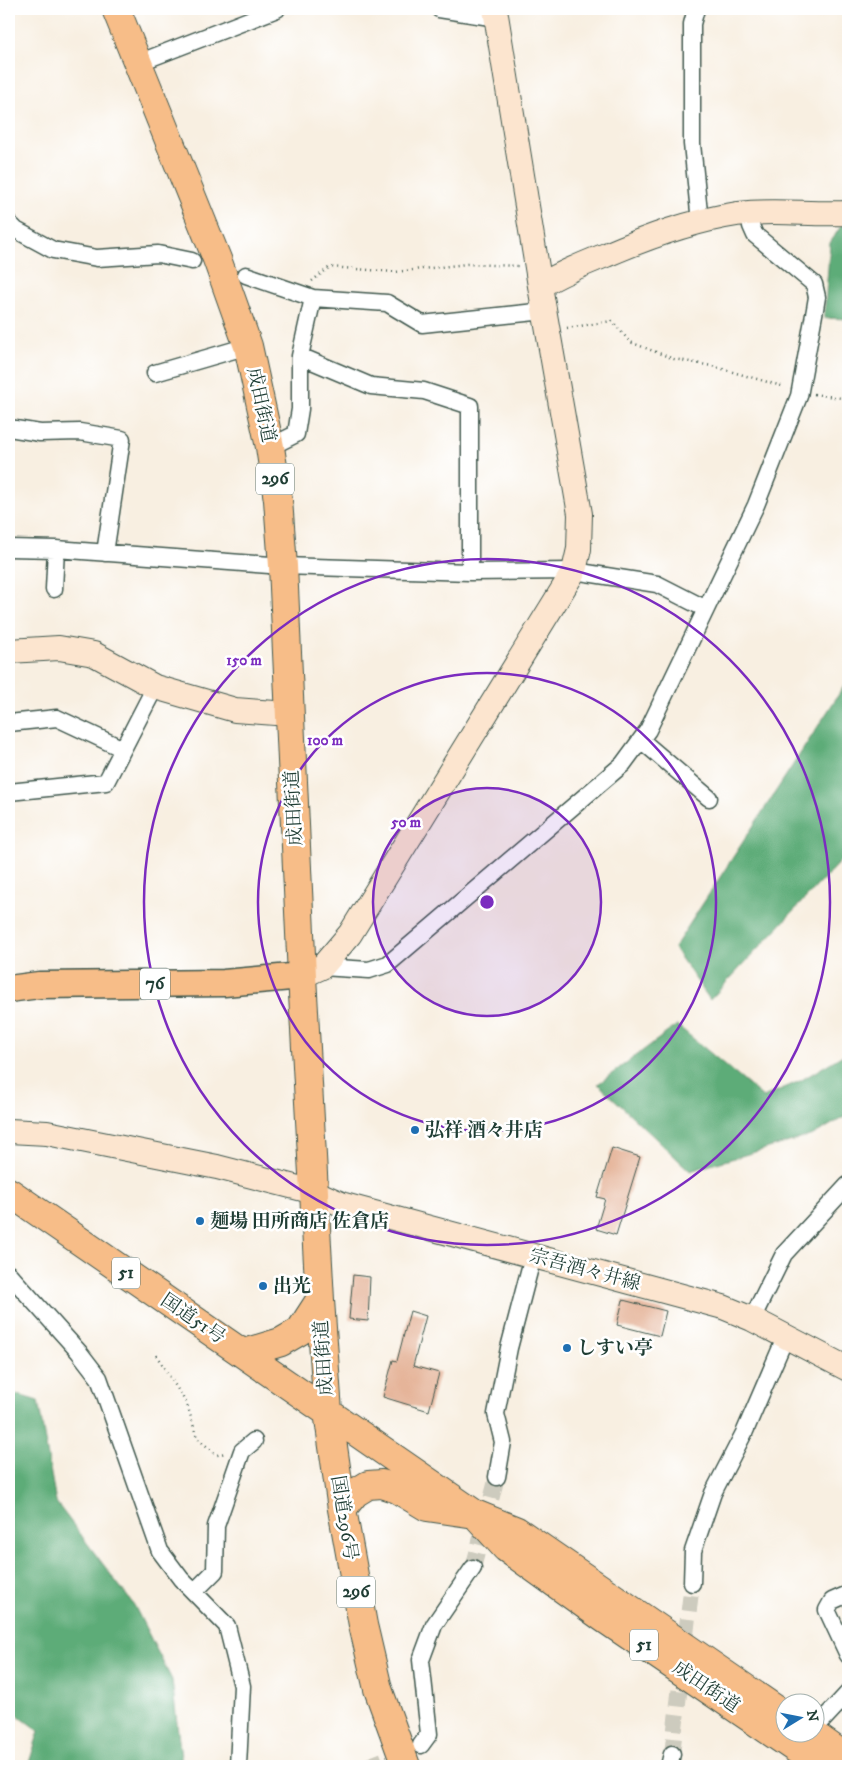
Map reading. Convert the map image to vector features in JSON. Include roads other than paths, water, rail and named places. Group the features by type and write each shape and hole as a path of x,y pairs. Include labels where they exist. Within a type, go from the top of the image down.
{"highway":[{"name":"成田街道","path":"116,9 217,259 248,346 270,447 278,500 284,566 289,714 312,972 314,1192 328,1412 474,1514 506,1548 602,1617 822,1766"},
{"name":"国道51号","path":"9,1192 328,1412"},
{"path":"244,1353 281,1342 300,1331 320,1300"},
{"name":"国道296号","path":"328,1412 362,1625 378,1689 414,1756"},
{"path":"342,1509 355,1493 368,1485 382,1484 397,1489 427,1507 474,1514"},
{"name":"成田街道","path":"474,1514 517,1530 774,1708"},
{"path":"824,1741 848,1759"}],"main road":[{"name":"76","path":"9,989 39,985 224,983 312,972"}],"street":[{"path":"138,63 277,9"},
{"path":"312,972 350,934 574,571 578,549 580,514 546,321 496,13 439,9"},
{"path":"696,9 692,24 692,144 700,222"},
{"path":"539,277 560,274 643,239 700,222 750,213 848,213"},
{"path":"312,972 369,970 388,964 623,764 648,730 756,506 800,392 817,296 814,284 755,235 750,213"},
{"path":"11,230 53,250 71,254 98,258 158,254 192,262"},
{"path":"246,275 305,296 387,304 422,324 546,321"},
{"path":"270,447 296,434 300,409 300,356 305,296"},
{"path":"154,373 248,346"},
{"path":"300,356 372,386 424,391 470,406 470,572"},
{"path":"9,428 40,432 80,432 122,439 105,553"},
{"path":"9,548 284,566 470,572 574,571 657,584 706,609"},
{"path":"54,589 56,550"},
{"path":"9,651 59,648 94,654 155,687 235,710 289,714"},
{"path":"9,792 106,782 155,687"},
{"path":"9,722 57,718 123,750"},
{"path":"641,740 709,798"},
{"name":"宗吾酒々井線","path":"9,1131 47,1133 217,1167 314,1192 341,1204 723,1307 752,1318 848,1369"},
{"path":"752,1318 784,1254 848,1185"},
{"path":"497,1477 503,1442 496,1414 509,1348 533,1256"},
{"path":"9,1274 79,1352 99,1378 160,1551 181,1579 227,1626 242,1686 238,1766"},
{"path":"692,1583 694,1551 712,1493 746,1431 786,1336"},
{"path":"194,1592 215,1571 216,1526 248,1446"},
{"path":"414,1756 429,1734 421,1660 434,1625 473,1568"},
{"path":"848,1594 832,1601 827,1610 848,1655"},
{"path":"824,1719 848,1693"}],"tunnel":[{"path":"473,1568 497,1477"},
{"path":"672,1754 692,1583"},
{"path":"368,1766 409,1750"}],"place":[{"name":"弘祥 酒々井店","path":"415,1130"},
{"name":"麺場 田所商店 佐倉店","path":"200,1221"},
{"name":"出光","path":"263,1286"},
{"name":"しすい亭","path":"567,1348"}]}
